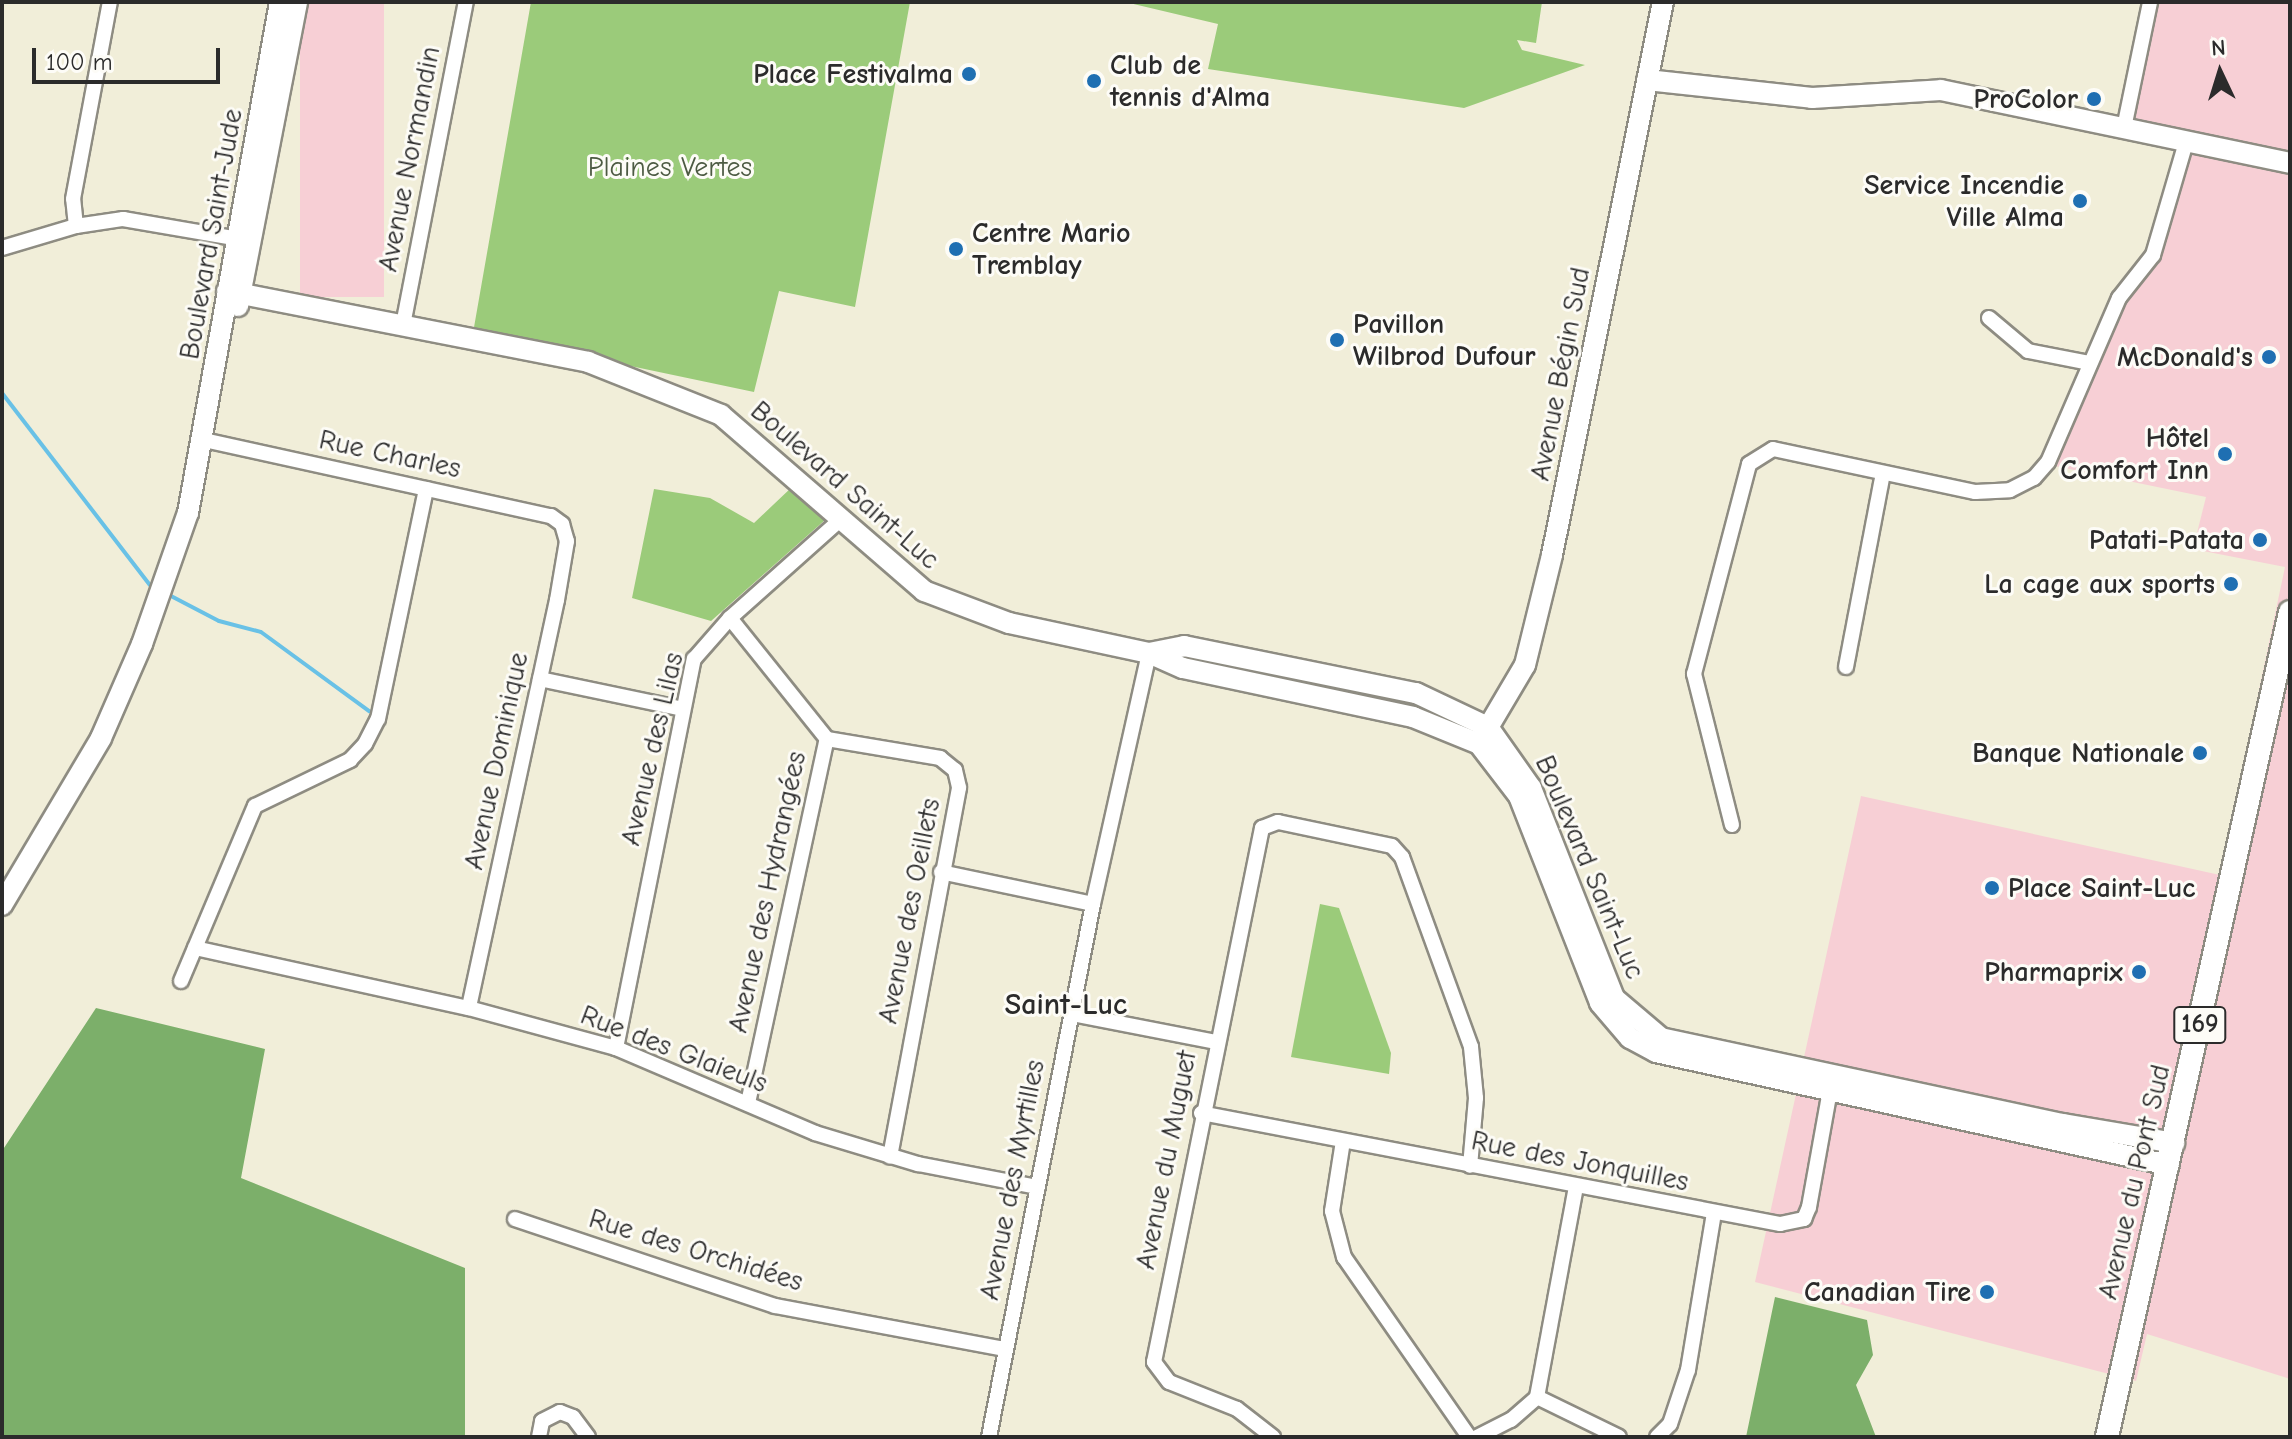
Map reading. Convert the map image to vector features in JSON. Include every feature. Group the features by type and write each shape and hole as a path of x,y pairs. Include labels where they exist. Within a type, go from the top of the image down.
{"main road":[{"name":"Avenue du Pont Sud","path":"2107,1437 2290,612"},
{"name":"Avenue du Pont Sud","path":"2120,1437 2290,679"}],"street":[{"path":"76,226 73,199 110,2"},
{"name":"Boulevard Saint-Jude","path":"2,905 113,711 188,513 235,292 280,2"},
{"name":"Boulevard Saint-Jude","path":"244,240 297,2"},
{"name":"Avenue Normandin","path":"403,325 466,2"},
{"name":"Avenue Bégin Sud","path":"1484,736 1525,665 1663,2"},
{"path":"2124,128 2150,2"},
{"path":"1647,80 1812,98 1941,90 2290,163"},
{"path":"1732,825 1694,674 1742,481 1749,464 1773,449 1975,492 2010,490 2034,478 2048,462 2119,298 2153,255 2186,142"},
{"path":"2,248 76,226 123,219 244,240"},
{"name":"Boulevard Saint-Luc","path":"235,292 588,362 721,415 924,591 1009,623 1149,653 1184,646 1416,693 1484,736 1531,788 1614,998 1626,1012 1661,1038 1831,1082 2172,1154"},
{"path":"1989,318 2028,351 2089,363"},
{"name":"Rue Charles","path":"204,440 551,516 562,524"},
{"path":"1846,667 1883,473"},
{"path":"181,981 255,806 350,760 365,744 378,719 426,489"},
{"name":"Avenue des Lilas","path":"616,1048 694,659 730,618 841,519"},
{"name":"Avenue Dominique","path":"469,1008 567,541 562,524"},
{"path":"730,618 827,739"},
{"name":"Avenue des Myrtilles","path":"989,1437 1093,904 1149,653"},
{"path":"540,679 683,709"},
{"name":"Avenue des Oeillets","path":"827,739 940,758 955,770 959,788 890,1157"},
{"name":"Avenue des Hydrangées","path":"748,1103 827,739"},
{"name":"Avenue du Muguet","path":"1273,1437 1237,1409 1169,1382 1154,1362 1201,1113 1262,828 1278,822 1392,846 1402,857 1471,1047 1476,1098 1470,1166"},
{"path":"941,872 1093,904"},
{"name":"Rue des Glaieuls","path":"195,948 469,1008 616,1048 815,1133 890,1157 1038,1187"},
{"path":"1072,1014 1216,1042"},
{"name":"Rue des Jonquilles","path":"1201,1113 1780,1224 1804,1219 1831,1082"},
{"path":"1343,1141 1332,1211 1344,1257 1469,1437"},
{"path":"1477,1437 1511,1420 1537,1397 1576,1187"},
{"path":"1657,1437 1670,1424 1688,1370 1714,1213"},
{"name":"Rue des Orchidées","path":"515,1219 775,1306 1005,1349"},
{"path":"1537,1397 1619,1437"},
{"path":"539,1437 542,1421 560,1412 573,1417 588,1437"}],"shaded area":[{"path":"300,2 384,2 384,297 300,297"},
{"path":"2161,2 2290,2 2290,1379 2147,1334 2136,1381 1755,1282 1861,796 2220,875 2285,567 2193,549 2206,497 2055,466 2121,305 2154,264 2183,134 2130,122 2151,20"}],"green space":[{"name":"Plaines Vertes","path":"531,2 910,2 855,307 779,291 754,392 473,333"},
{"path":"1125,2 1542,2 1536,43 1517,40 1522,50 1585,65 1464,108 1208,69 1218,24"},
{"path":"792,487 825,520 711,621 632,598 654,489 710,498 754,523"},
{"path":"1320,904 1339,908 1391,1053 1389,1074 1291,1057"},
{"path":"96,1008 265,1049 241,1178 465,1268 465,1437 2,1437 2,1151"},
{"path":"1775,1297 1867,1320 1873,1355 1856,1385 1876,1437 1746,1437"}],"waterway":[{"path":"2,393 150,585"},
{"path":"171,596 219,621 261,632 369,711"}],"place":[{"name":"Place Festivalma","path":"969,74"},
{"name":"Club de tennis d'Alma","path":"1094,81"},
{"name":"ProColor","path":"2094,99"},
{"name":"Service Incendie Ville Alma","path":"2080,201"},
{"name":"Centre Mario Tremblay","path":"956,249"},
{"name":"Pavillon Wilbrod Dufour","path":"1337,340"},
{"name":"McDonald's","path":"2269,357"},
{"name":"Hôtel Comfort Inn","path":"2225,454"},
{"name":"Patati-Patata","path":"2260,540"},
{"name":"La cage aux sports","path":"2231,584"},
{"name":"Banque Nationale","path":"2200,753"},
{"name":"Place Saint-Luc","path":"1992,888"},
{"name":"Pharmaprix","path":"2139,972"},
{"name":"Canadian Tire","path":"1987,1292"}],"district":[{"name":"Saint-Luc","path":"1066,1005"}]}
